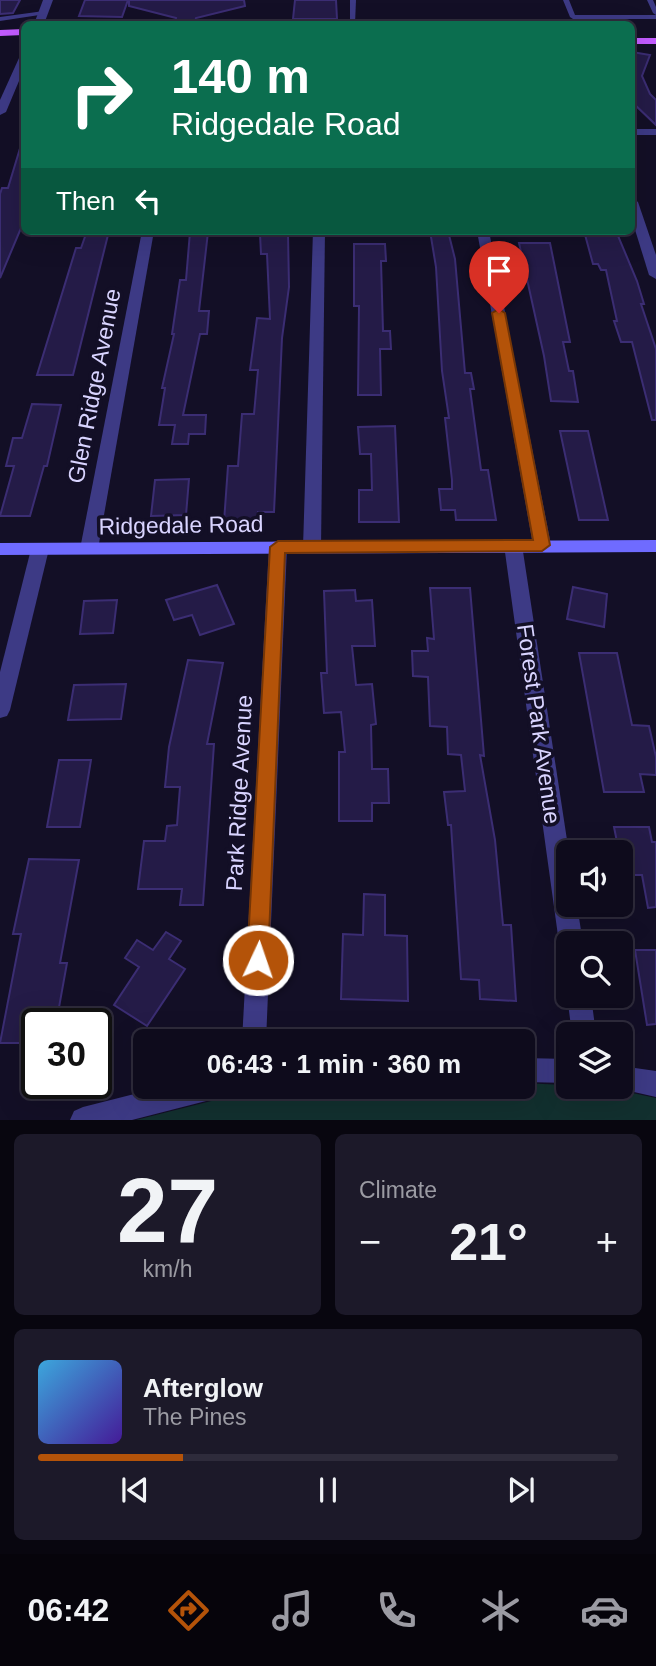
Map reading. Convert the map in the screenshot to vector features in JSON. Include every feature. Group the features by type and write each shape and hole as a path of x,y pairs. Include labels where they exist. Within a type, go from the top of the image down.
{"main road":[{"path":"0,33 21,32"},
{"path":"635,32 656,32"},
{"path":"0,42 21,41"},
{"path":"635,41 656,41"}],"street":[{"path":"40,21 48,0"},
{"path":"0,112 21,65"},
{"path":"635,132 656,132"},
{"path":"635,211 656,275"},
{"name":"Glen Ridge Avenue","path":"89,549 147,235"},
{"path":"312,547 319,235"},
{"path":"484,235 542,545"},
{"name":"Forest Park Avenue","path":"513,545 569,931"},
{"name":"Ridgedale Road","path":"0,549 656,546"},
{"name":"Park Ridge Avenue","path":"255,1029 278,547"},
{"path":"0,710 40,549"},
{"path":"535,1070 556,1071"},
{"path":"633,1080 656,1084"},
{"path":"83,1120 164,1099"}],"lane":[{"path":"353,0 353,21"},
{"path":"566,0 573,17 656,15 650,0"},
{"path":"0,19 44,13"}],"green space":[{"path":"535,1084 556,1085 556,1099 633,1099 633,1093 656,1098 656,1120 136,1120 219,1099 535,1099"}],"building":[{"path":"0,0 20,0 13,13 0,14"},
{"path":"85,0 128,0 122,17 79,16"},
{"path":"129,0 244,0 245,6 196,18 195,21 175,21 176,18 129,6"},
{"path":"295,0 336,0 337,19 293,19"},
{"path":"635,52 650,55 642,76 650,94 656,100 656,125 635,105"},
{"path":"21,145 21,228 0,278 0,194 2,188 8,188"},
{"path":"86,235 108,235 73,375 37,375 76,248 81,248"},
{"path":"190,235 208,235 199,311 209,311 207,334 200,334 183,415 206,415 205,434 189,434 188,444 172,444 175,425 159,425 165,388 162,388 174,334 180,280 186,280"},
{"path":"260,235 288,235 289,287 282,338 274,512 258,512 257,521 224,522 228,466 238,466 242,414 254,414 258,370 250,370 257,318 270,319 267,254 261,254"},
{"path":"431,235 449,235 455,259 465,373 471,373 474,389 470,389 481,470 488,470 496,520 456,520 455,510 441,510 439,489 452,489 452,480 445,418 449,418 442,371 436,267"},
{"path":"585,235 618,235 637,281 644,304 641,304 656,349 656,420 652,420 632,342 621,342 614,321 617,321 606,270 593,264"},
{"path":"519,243 550,243 570,342 563,342 569,371 573,371 578,402 551,401"},
{"path":"354,244 385,244 386,261 381,261 383,331 390,331 391,349 380,349 381,395 358,395 359,306 354,306"},
{"path":"32,404 61,405 47,466 44,466 30,516 0,516 14,466 6,466 13,438 22,438"},
{"path":"395,426 399,522 359,522 359,490 372,490 371,454 360,454 358,427"},
{"path":"560,431 588,431 608,520 579,520"},
{"path":"189,479 186,515 151,516 155,480"},
{"path":"217,585 234,624 200,635 192,615 174,620 166,600"},
{"path":"573,587 607,594 604,627 567,619"},
{"path":"430,588 470,588 484,756 480,755 495,840 503,925 511,925 516,1001 480,999 479,980 461,979 451,825 448,825 444,792 465,791 461,755 448,754 447,727 430,726 428,677 413,676 412,651 428,651 427,638 434,639"},
{"path":"355,590 356,601 372,600 375,646 352,646 356,685 372,684 376,724 371,725 372,769 388,769 389,803 372,803 372,821 339,821 339,752 345,752 341,712 324,713 321,673 327,673 324,591"},
{"path":"117,600 113,633 80,634 84,601"},
{"path":"579,653 617,653 632,725 649,726 656,757 656,775 640,774 644,792 604,792"},
{"path":"188,660 223,663 207,744 214,744 203,905 180,905 182,889 138,889 144,841 165,841 167,826 177,825 180,787 165,787 169,747"},
{"path":"126,684 121,719 68,720 74,685"},
{"path":"59,760 91,760 80,827 47,827"},
{"path":"614,827 649,827 652,842 656,842 656,907 648,908 642,875 633,875 633,840 617,840"},
{"path":"29,859 79,860 60,963 67,963 59,1008 21,1008 21,1043 0,1043 21,934 13,934"},
{"path":"364,894 385,895 385,935 407,936 408,1001 341,999 343,934 363,935"},
{"path":"166,932 181,941 169,959 185,969 147,1026 114,1005 139,967 125,958 137,940 153,950"},
{"path":"635,950 656,950 656,1024 647,1025"}],"route":[{"path":"258,960 278,547 542,545 499,313"}]}
